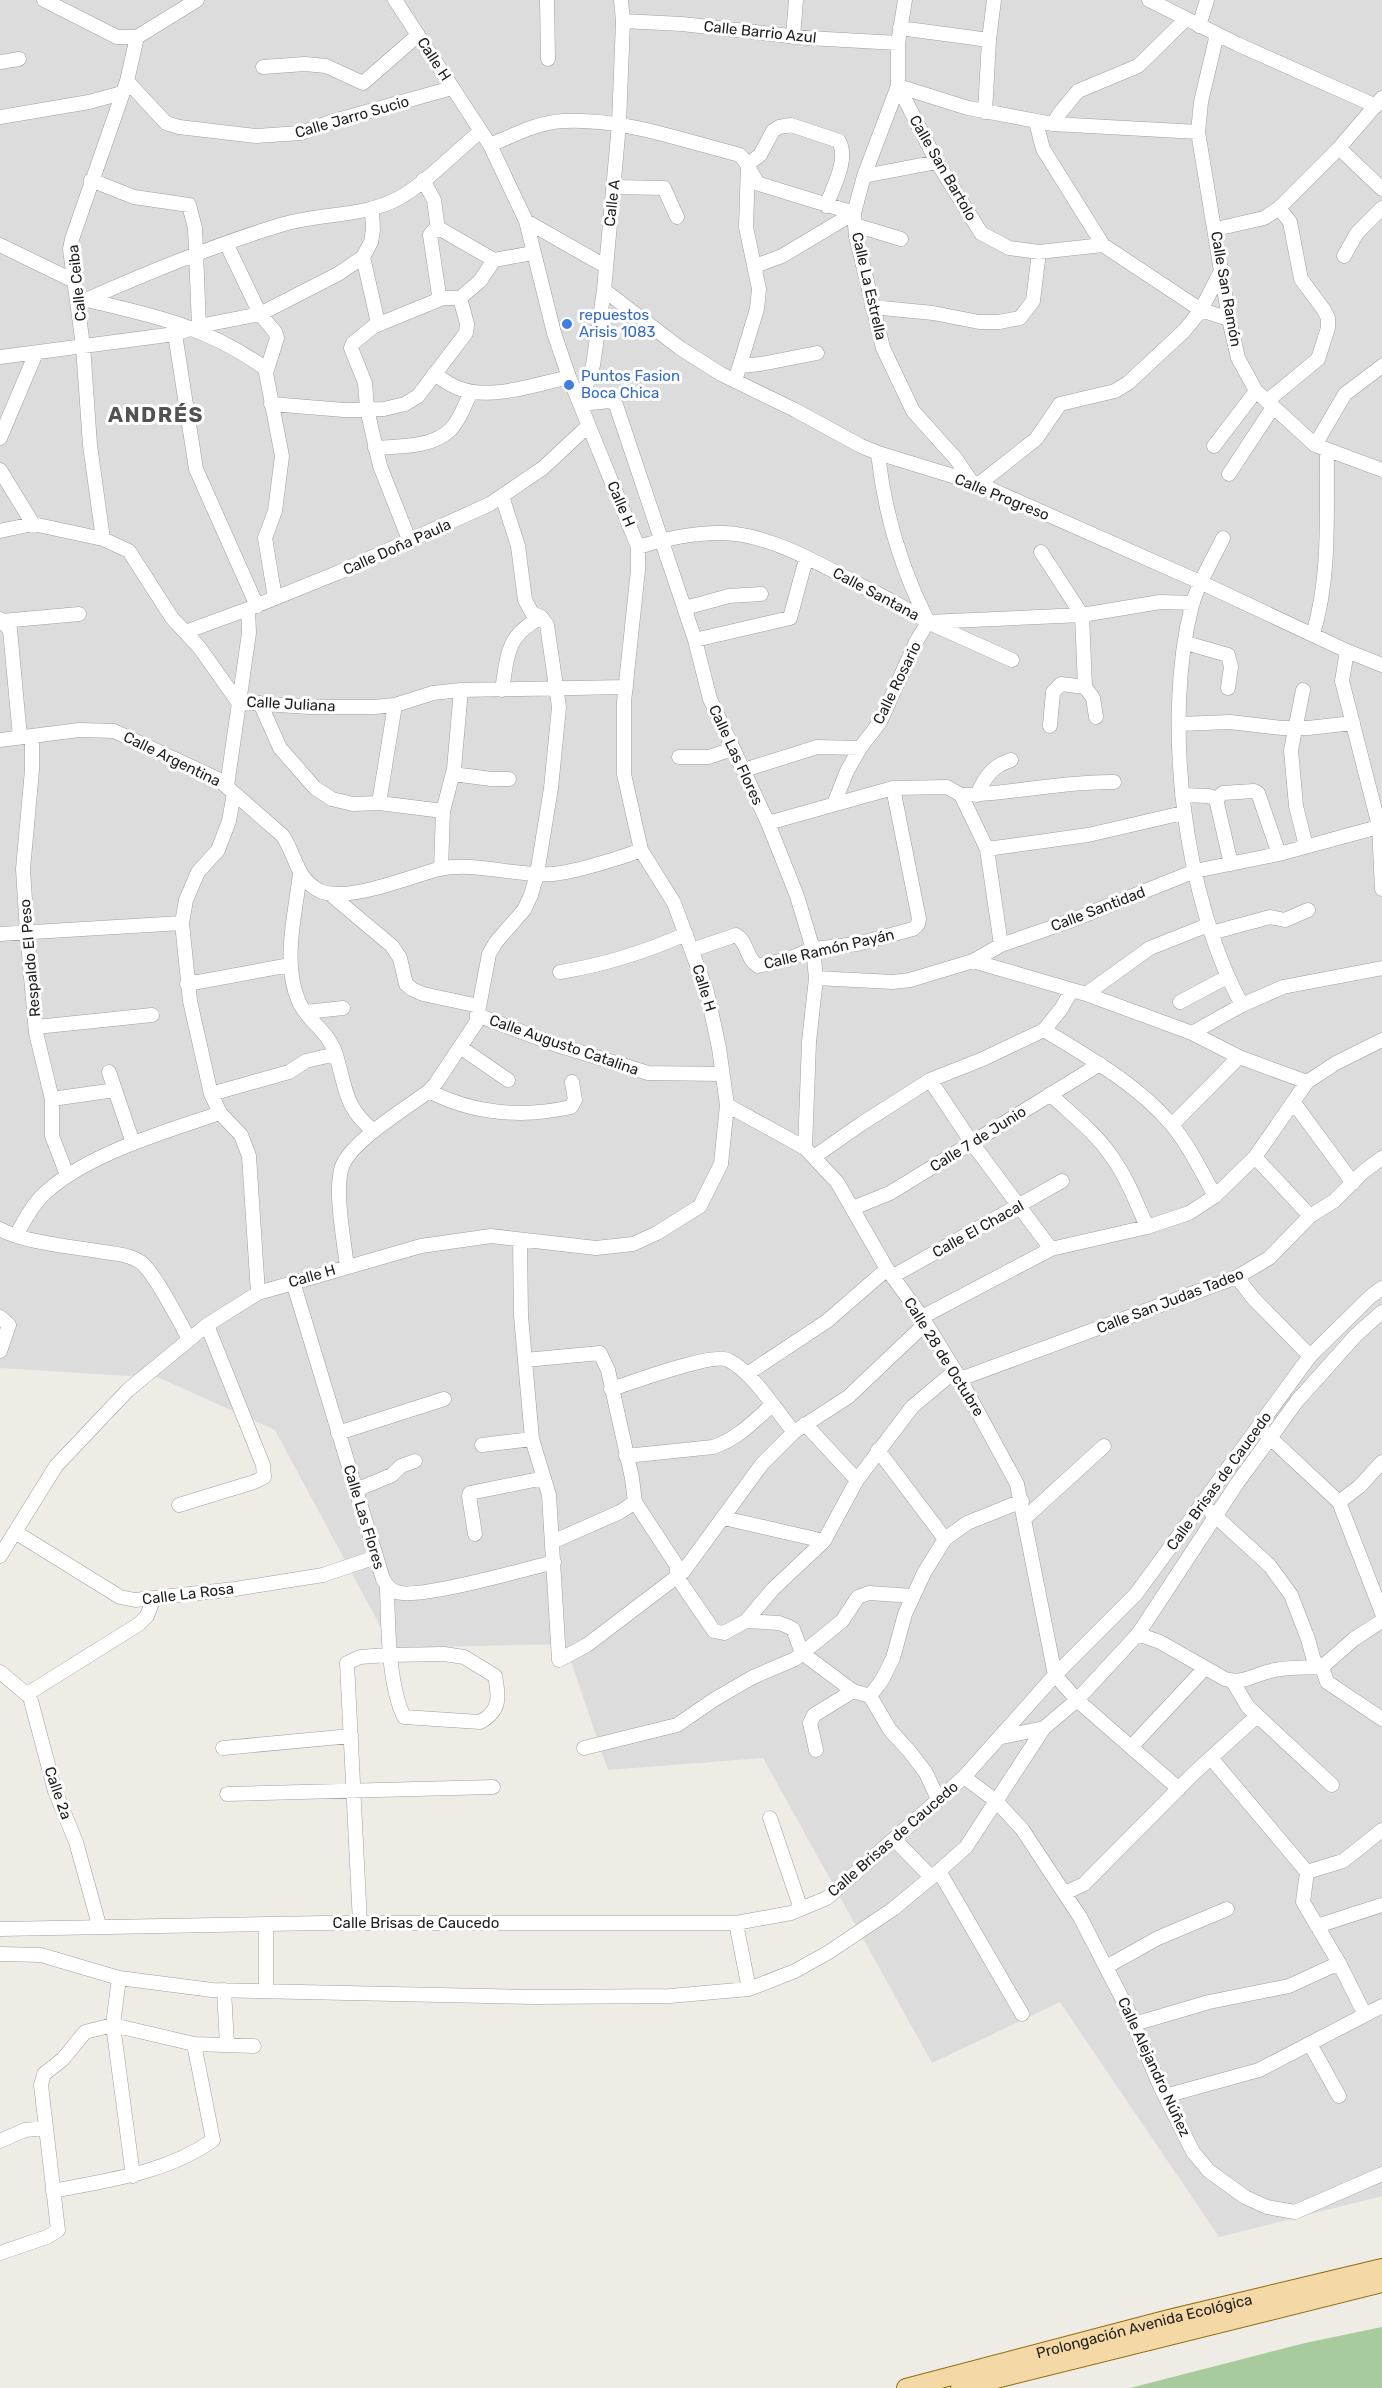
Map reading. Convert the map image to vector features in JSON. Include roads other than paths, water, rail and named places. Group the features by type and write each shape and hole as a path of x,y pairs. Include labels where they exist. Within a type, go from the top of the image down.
{"main road":[{"name":"Prolongación Avenida Ecológica","path":"906,2388 1169,2319 1382,2268"},
{"name":"Prolongación Avenida Ecológica","path":"960,2388 1382,2283"}],"street":[{"path":"44,0 117,37 137,37 197,0"},
{"name":"Calle H","path":"0,1556 56,1466 128,1390 207,1325 258,1293 432,1244 491,1236 596,1248 633,1244 657,1233 700,1206 721,1164 727,1105 707,992 674,903 641,850 624,774 626,687 638,570 638,547 569,377 554,333 526,221 490,145 395,0"},
{"path":"408,0 408,20"},
{"path":"547,0 548,59"},
{"name":"Calle A","path":"580,404 593,365 604,290 619,124 623,21 621,0"},
{"path":"792,37 796,0"},
{"name":"Calle La Estrella","path":"905,0 898,43 898,86 864,176 854,219 872,308 883,348 913,411 975,483"},
{"path":"986,112 989,40 994,0"},
{"path":"1149,0 1199,26 1378,109 1279,208 1264,218 1215,229"},
{"path":"1199,26 1207,0"},
{"path":"1053,124 1078,91 1138,66 1186,19"},
{"name":"Calle Barrio Azul","path":"623,21 681,24 792,37 898,43"},
{"path":"900,28 989,40"},
{"name":"Calle San Ramón","path":"1217,34 1201,102 1198,132 1229,320 1238,358 1256,391 1321,448 1382,470"},
{"path":"263,67 305,64 326,66 363,83 418,35"},
{"name":"Calle Ceiba","path":"103,539 90,444 83,346 83,301 74,281 70,249 91,180 124,87 137,37"},
{"path":"0,62 19,59"},
{"path":"898,86 986,112 1036,122 1198,132"},
{"name":"Calle San Bartolo","path":"898,86 937,162 981,233 1010,248 1038,252 1103,245"},
{"path":"0,117 89,102 124,87"},
{"name":"Calle Jarro Sucio","path":"124,87 166,123 179,128 256,136 301,133 330,122 452,88"},
{"path":"490,145 531,128 564,121 619,124 740,155 759,184 826,206 901,239"},
{"path":"1036,122 1043,149 1103,245 1201,310 1229,320"},
{"path":"748,164 760,155 773,131 779,127 791,125 839,141 844,149 843,159 826,206"},
{"path":"83,301 196,253 226,243 310,217 372,210 401,197 481,131"},
{"path":"1339,148 1382,189"},
{"path":"864,176 937,162"},
{"path":"735,381 757,309 759,289 746,227 748,164"},
{"path":"91,180 134,197 189,205 195,228 195,327"},
{"path":"423,180 434,200 438,230"},
{"path":"614,187 664,188 677,217"},
{"path":"1229,474 1270,404 1314,364 1326,342 1328,318 1301,279 1290,222 1279,208"},
{"path":"1344,256 1357,233 1382,208"},
{"path":"0,357 175,334 195,327 260,314 338,274 363,257 372,236 372,210"},
{"path":"754,266 782,256 854,219"},
{"path":"526,221 605,266"},
{"path":"438,230 494,260 533,253"},
{"path":"438,230 430,235 439,295 443,298"},
{"path":"226,243 260,314 275,332 277,338 266,369 282,456 275,511 265,538 275,598"},
{"path":"0,245 74,281"},
{"path":"872,308 921,312 979,322 999,322 1020,318 1033,301 1038,252"},
{"path":"363,257 378,318 377,325"},
{"path":"410,542 375,448 367,409 365,383 351,348 352,344 377,325 443,298 460,298 480,281 494,260"},
{"path":"975,483 1036,439 1060,404 1122,387 1184,331 1201,310 1222,268"},
{"name":"Calle Progreso","path":"604,290 680,348 735,381 878,453 975,483 1382,665"},
{"path":"271,404 344,410 384,409 405,404 418,396 466,333 467,324 460,298"},
{"path":"83,301 195,327 228,344 266,369"},
{"path":"175,334 196,469 253,608 238,702 229,821 218,850 198,872 186,900 182,923 187,984 211,1094 220,1113 241,1135 249,1156 258,1293"},
{"path":"740,366 817,352"},
{"path":"0,438 36,353"},
{"path":"1313,634 1321,608 1326,554 1321,448 1345,394 1382,366"},
{"path":"434,374 458,388 471,392 513,390 569,377"},
{"path":"1214,446 1256,391"},
{"path":"375,448 420,444 438,438 452,429 471,392"},
{"name":"Calle Las Flores","path":"580,404 610,402 616,405 695,640 710,699 768,823 797,896 813,950 816,978 809,1042 810,1153"},
{"name":"Calle Doña Paula","path":"185,632 253,608 410,542 490,504 543,468 588,426"},
{"path":"878,453 881,485 896,539 913,593 928,622 1012,660"},
{"path":"0,470 33,524"},
{"path":"347,1267 339,1186 341,1168 348,1155 374,1131 429,1091 476,1023 489,954 496,942 524,910 537,874 551,788 559,707 547,625 541,617 532,613 525,600 518,546 502,496"},
{"name":"Calle Juliana","path":"0,531 33,524 103,539 129,552 172,618 199,647 238,702 309,707 374,707 395,705 433,693 461,690 626,687"},
{"name":"Calle Santana","path":"638,547 661,540 724,533 767,541 806,558 909,610 928,622 1082,615 1160,602 1193,603"},
{"path":"1222,538 1193,603 1181,667 1179,724 1182,795 1183,813 1195,872 1210,929 1227,977 1242,1005"},
{"path":"1041,552 1082,615 1085,687 1094,698 1096,717"},
{"path":"695,640 790,618 806,558"},
{"path":"684,608 729,597 761,594"},
{"path":"1,620 79,614"},
{"path":"502,690 514,641 525,628 541,617"},
{"name":"Respaldo El Peso","path":"1,620 10,630 32,770 23,869 36,1027 52,1099 52,1136 67,1175"},
{"name":"Calle Rosario","path":"834,804 847,771 860,748 880,722 916,642 928,622"},
{"path":"1186,643 1228,655 1231,667 1228,688"},
{"path":"1347,651 1342,681 1381,826 1382,889"},
{"path":"1050,726 1055,688 1061,684 1085,687"},
{"path":"441,869 443,811 453,774 461,690"},
{"path":"1303,690 1291,750 1296,806 1306,846"},
{"path":"260,703 280,748 315,788 332,800 353,804 379,803 443,811"},
{"path":"379,803 395,705"},
{"path":"1179,724 1230,722 1295,728 1353,723"},
{"name":"Calle Argentina","path":"0,740 79,730 114,731 205,772 230,790 283,836 290,846 300,874"},
{"path":"744,770 817,747 860,748"},
{"path":"679,757 709,757 732,749"},
{"path":"977,795 990,772 995,767 1011,760"},
{"path":"453,774 509,779"},
{"path":"768,823 893,788 947,787 961,795 977,795 1084,781 1114,782"},
{"name":"Calle Ramón Payán","path":"692,950 736,935 743,940 752,961 758,966 813,950 857,944 913,929 919,919 893,788"},
{"path":"1216,799 1223,794 1254,792 1258,794 1280,854"},
{"path":"961,795 987,849 1001,945"},
{"path":"1182,795 1209,796 1216,799"},
{"path":"1216,799 1231,864"},
{"path":"987,849 1088,836 1183,813"},
{"name":"Calle Santidad","path":"816,978 910,981 972,961 1001,945 1070,921 1195,872 1280,854 1381,826"},
{"path":"300,874 321,891 330,894 378,887 441,869 554,874 641,850"},
{"path":"300,874 290,966 300,1005 328,1037 336,1054 345,1093 353,1111 374,1131"},
{"name":"Calle Augusto Catalina","path":"330,894 392,946 400,958 406,984 412,989 478,1011 554,1044 648,1073 722,1074"},
{"path":"1086,994 1150,948 1210,929 1270,917 1285,920 1308,910"},
{"path":"0,934 182,923"},
{"path":"560,972 592,967 645,952 686,934"},
{"path":"972,961 1086,994 1192,1033 1239,1057 1307,1082"},
{"path":"187,984 290,966"},
{"path":"1192,1033 1242,1005 1292,985 1382,968"},
{"path":"1180,1002 1227,977"},
{"path":"810,1153 930,1080 983,1059 1044,1030 1061,1009 1072,990"},
{"path":"306,1012 342,1008"},
{"path":"36,1027 152,1015"},
{"path":"1044,1030 1100,1064 1157,1109 1184,1141 1215,1196"},
{"path":"520,1240 521,1316 532,1439 549,1495 559,1660 587,1645 683,1572 762,1464 800,1428 848,1396 924,1321 1051,1249 1147,1227 1189,1213 1215,1196 1255,1157 1307,1082 1336,1063 1382,1040"},
{"path":"460,1047 496,1071 511,1074"},
{"path":"211,1094 289,1072 306,1061 336,1054"},
{"path":"1172,1125 1239,1057"},
{"name":"Calle 7 de Junio","path":"853,1208 890,1193 1100,1064"},
{"path":"109,1072 133,1143"},
{"path":"930,1080 972,1143 1051,1249"},
{"path":"429,1091 444,1099 468,1106 513,1113 571,1107 575,1100 572,1082"},
{"path":"52,1099 115,1090"},
{"path":"1050,1094 1097,1138 1112,1156 1147,1227"},
{"path":"1294,1103 1353,1183"},
{"name":"Calle 28 de Octubre","path":"727,1105 810,1153 837,1182 890,1273 958,1375 1017,1484 1055,1675"},
{"path":"5,1234 28,1213 40,1197 67,1175 133,1143 220,1113"},
{"path":"1255,1157 1310,1216"},
{"name":"Calle San Judas Tadeo","path":"746,1621 773,1589 824,1541 857,1480 912,1407 958,1375 1237,1277 1269,1258 1310,1216 1334,1201 1382,1158"},
{"name":"Calle El Chacal","path":"747,1374 827,1321 890,1273 1062,1181"},
{"path":"5,1234 129,1256 142,1264 166,1298 189,1339"},
{"path":"1237,1277 1321,1373"},
{"name":"Calle Las Flores","path":"293,1282 376,1557 387,1586 398,1593 433,1591 554,1562"},
{"name":"Calle Brisas de Caucedo","path":"0,1929 360,1923 736,1923 801,1909 827,1898 964,1778 1055,1675 1136,1594 1309,1358 1371,1296 1382,1288"},
{"path":"0,1954 40,1955 119,1978 224,1990 545,1997 670,1996 748,1989 795,1971 829,1952 893,1909 966,1847 1044,1728 1077,1700 1137,1634 1238,1482 1270,1439 1321,1373 1356,1335 1382,1312"},
{"path":"0,1317 9,1325 0,1351"},
{"path":"179,1505 264,1477 263,1466 207,1325"},
{"path":"525,1360 600,1353 608,1370 635,1502 677,1566 677,1577 714,1631 724,1633 746,1621 779,1623 793,1629 802,1653 853,1691 870,1696 890,1730 926,1773 938,1799"},
{"path":"611,1389 715,1358 726,1359 747,1374 772,1405 857,1480"},
{"path":"338,1433 444,1399"},
{"path":"627,1456 713,1447 722,1444 741,1433 772,1405"},
{"path":"1258,1427 1339,1502 1382,1612"},
{"path":"482,1445 532,1439"},
{"path":"1025,1518 1104,1446"},
{"path":"878,1450 945,1539"},
{"path":"356,1490 415,1461"},
{"path":"1339,1502 1360,1486 1382,1462"},
{"path":"475,1534 470,1493 544,1478"},
{"path":"870,1696 882,1680 893,1658 904,1614 924,1573 945,1539 967,1523 1022,1501"},
{"path":"552,1542 620,1512 635,1502"},
{"path":"1202,1504 1270,1566 1291,1595 1314,1661 1322,1667 1327,1682 1382,1719"},
{"path":"724,1518 824,1541"},
{"name":"Calle La Rosa","path":"15,1532 120,1597 135,1600 153,1600 323,1575 376,1557"},
{"path":"360,1923 347,1663 360,1657 391,1655 444,1654 464,1657 495,1676 499,1698 490,1717 480,1722 404,1717 399,1706 391,1655 387,1586"},
{"path":"584,1748 677,1725 753,1677 795,1659 842,1621 858,1597 869,1593 913,1596"},
{"path":"1136,1594 1154,1606"},
{"path":"0,1672 27,1694 139,1624 147,1616 153,1600"},
{"path":"1137,1634 1160,1642 1233,1682 1243,1681 1274,1670 1322,1667 1354,1639 1382,1621"},
{"path":"1131,1747 1205,1668"},
{"path":"1055,1675 1077,1700 1179,1789"},
{"path":"1233,1682 1248,1707 1332,1785"},
{"path":"816,1750 811,1728 814,1715 853,1691"},
{"name":"Calle 2a","path":"27,1694 34,1710 55,1791 76,1842 99,1926"},
{"path":"1065,1893 1084,1884 1179,1789 1257,1716"},
{"path":"1002,1737 1044,1728"},
{"path":"223,1749 351,1736"},
{"path":"1211,1758 1307,1872 1303,1902 1339,1963 1365,2016"},
{"name":"Calle Alejandro Núñez","path":"964,1778 996,1801 1022,1829 1080,1917 1134,2024 1165,2096 1193,2152 1209,2171 1245,2197 1267,2207 1295,2212 1382,2174"},
{"path":"226,1794 493,1787"},
{"path":"770,1818 801,1909"},
{"path":"1307,1872 1343,1861 1382,1830"},
{"path":"894,1839 935,1874 1022,2014"},
{"path":"1317,1926 1382,1905"},
{"path":"1106,1967 1168,1933 1227,1909"},
{"path":"736,1923 748,1989"},
{"path":"266,1924 266,1991"},
{"path":"1134,2024 1209,2002 1289,1986 1339,1963"},
{"path":"119,1978 113,2025 122,2110 133,2176"},
{"path":"224,1990 226,2045"},
{"path":"1165,2096 1259,2070 1382,2006"},
{"path":"0,2253 47,2237 58,2230 41,2085 44,2074 63,2059 85,2032 113,2025 194,2044 254,2046"},
{"path":"53,2191 133,2176 167,2164 213,2140 194,2044"},
{"path":"1310,2044 1339,2096"},
{"path":"0,2141 25,2130 46,2128"}],"place":[{"name":"repuestos Arisis 1083","path":"567,324"},
{"name":"Puntos Fasion Boca Chica","path":"569,385"}],"district":[{"name":"ANDRÉS","path":"156,415"}]}
